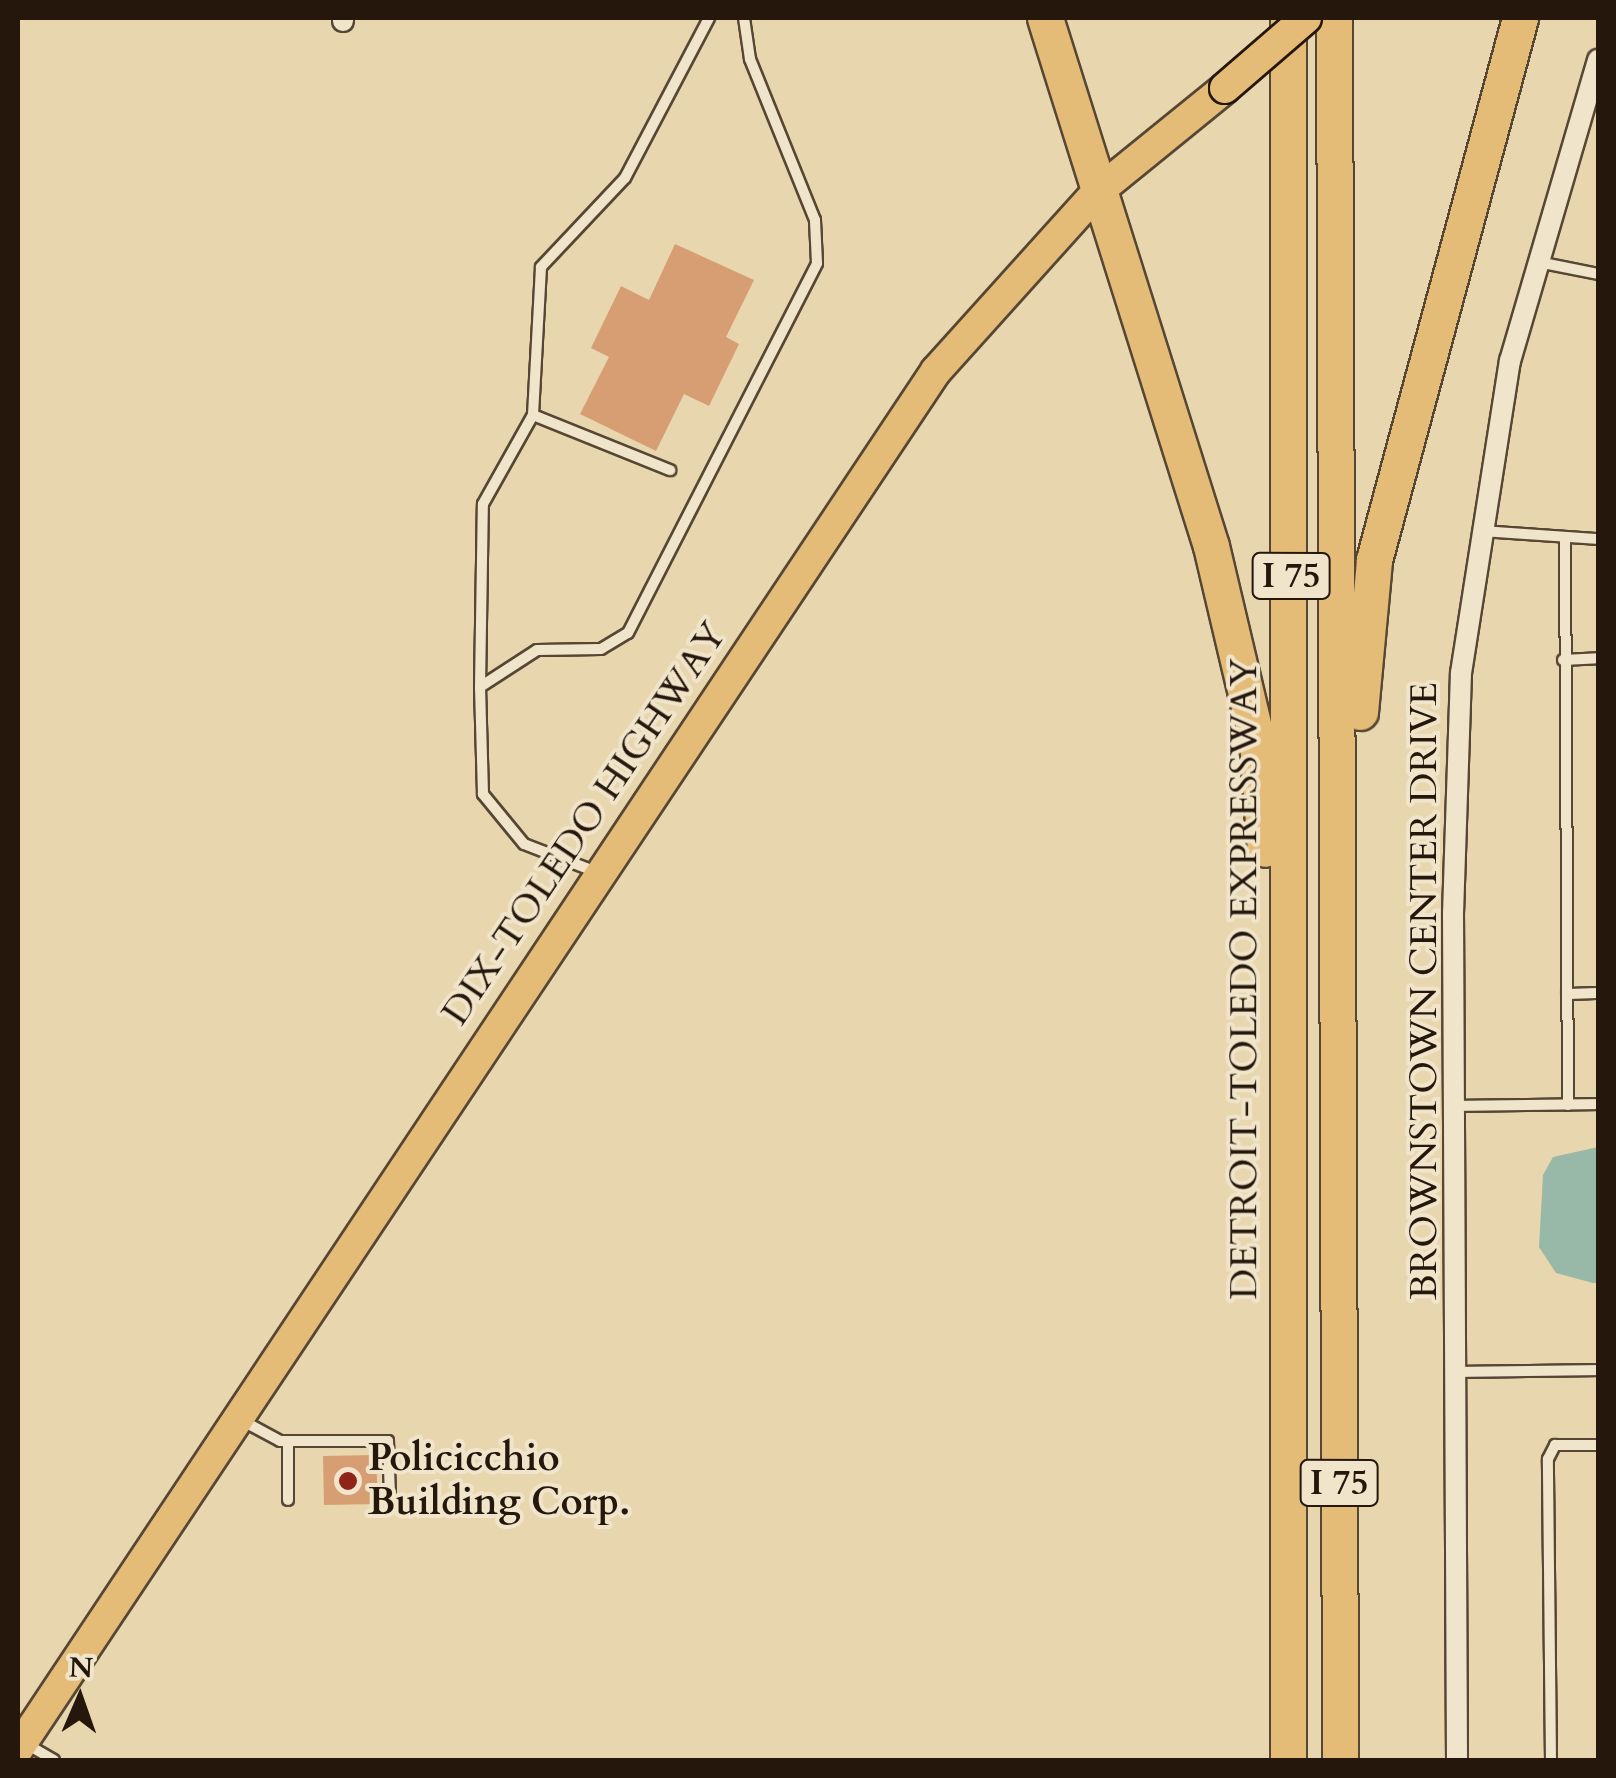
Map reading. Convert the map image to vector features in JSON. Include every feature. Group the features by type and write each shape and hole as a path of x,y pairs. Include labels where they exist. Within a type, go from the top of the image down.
{"highway":[{"path":"1045,18 1244,672 1264,808 1283,1134"},
{"name":"DETROIT-TOLEDO EXPRESSWAY","path":"1288,18 1283,1134 1288,1760"},
{"name":"I 75","path":"1334,18 1340,1760"},
{"path":"1338,1087 1353,982 1364,616 1520,18"}],"main road":[{"name":"DIX-TOLEDO HIGHWAY","path":"20,1746 936,370 1096,193 1306,18"}],"street":[{"name":"BROWNSTOWN CENTER DRIVE","path":"1457,1760 1456,768 1478,530 1537,261 1598,60"}],"lane":[{"path":"600,874 524,844 483,794 483,504 533,415 541,266 626,178 709,18"},
{"path":"480,687 538,650 601,649 628,633 817,263 815,220 750,59 744,18"},
{"path":"1537,261 1598,274"},
{"path":"533,415 670,470"},
{"path":"1478,530 1598,539"},
{"path":"1565,539 1568,1105"},
{"path":"1564,660 1598,658"},
{"path":"1566,994 1598,993"},
{"path":"1455,1106 1598,1104"},
{"path":"1458,1372 1598,1370"},
{"path":"237,1419 288,1442 388,1441 390,1494"},
{"path":"288,1442 288,1500"},
{"path":"1551,1760 1548,1459 1555,1445 1598,1445"},
{"path":"20,1746 54,1760"}],"shaded area":[{"path":"1598,1147 1598,1283 1593,1283 1556,1273 1539,1247 1543,1175 1553,1157"}],"building":[{"path":"675,244 754,280 726,337 739,344 709,406 684,394 656,451 580,414 609,357 591,348 621,286 649,300"},
{"name":"Policicchio Building Corp.","path":"376,1455 378,1504 324,1505 323,1456"}],"place":[{"name":"Policicchio Building Corp.","path":"348,1481"}]}
